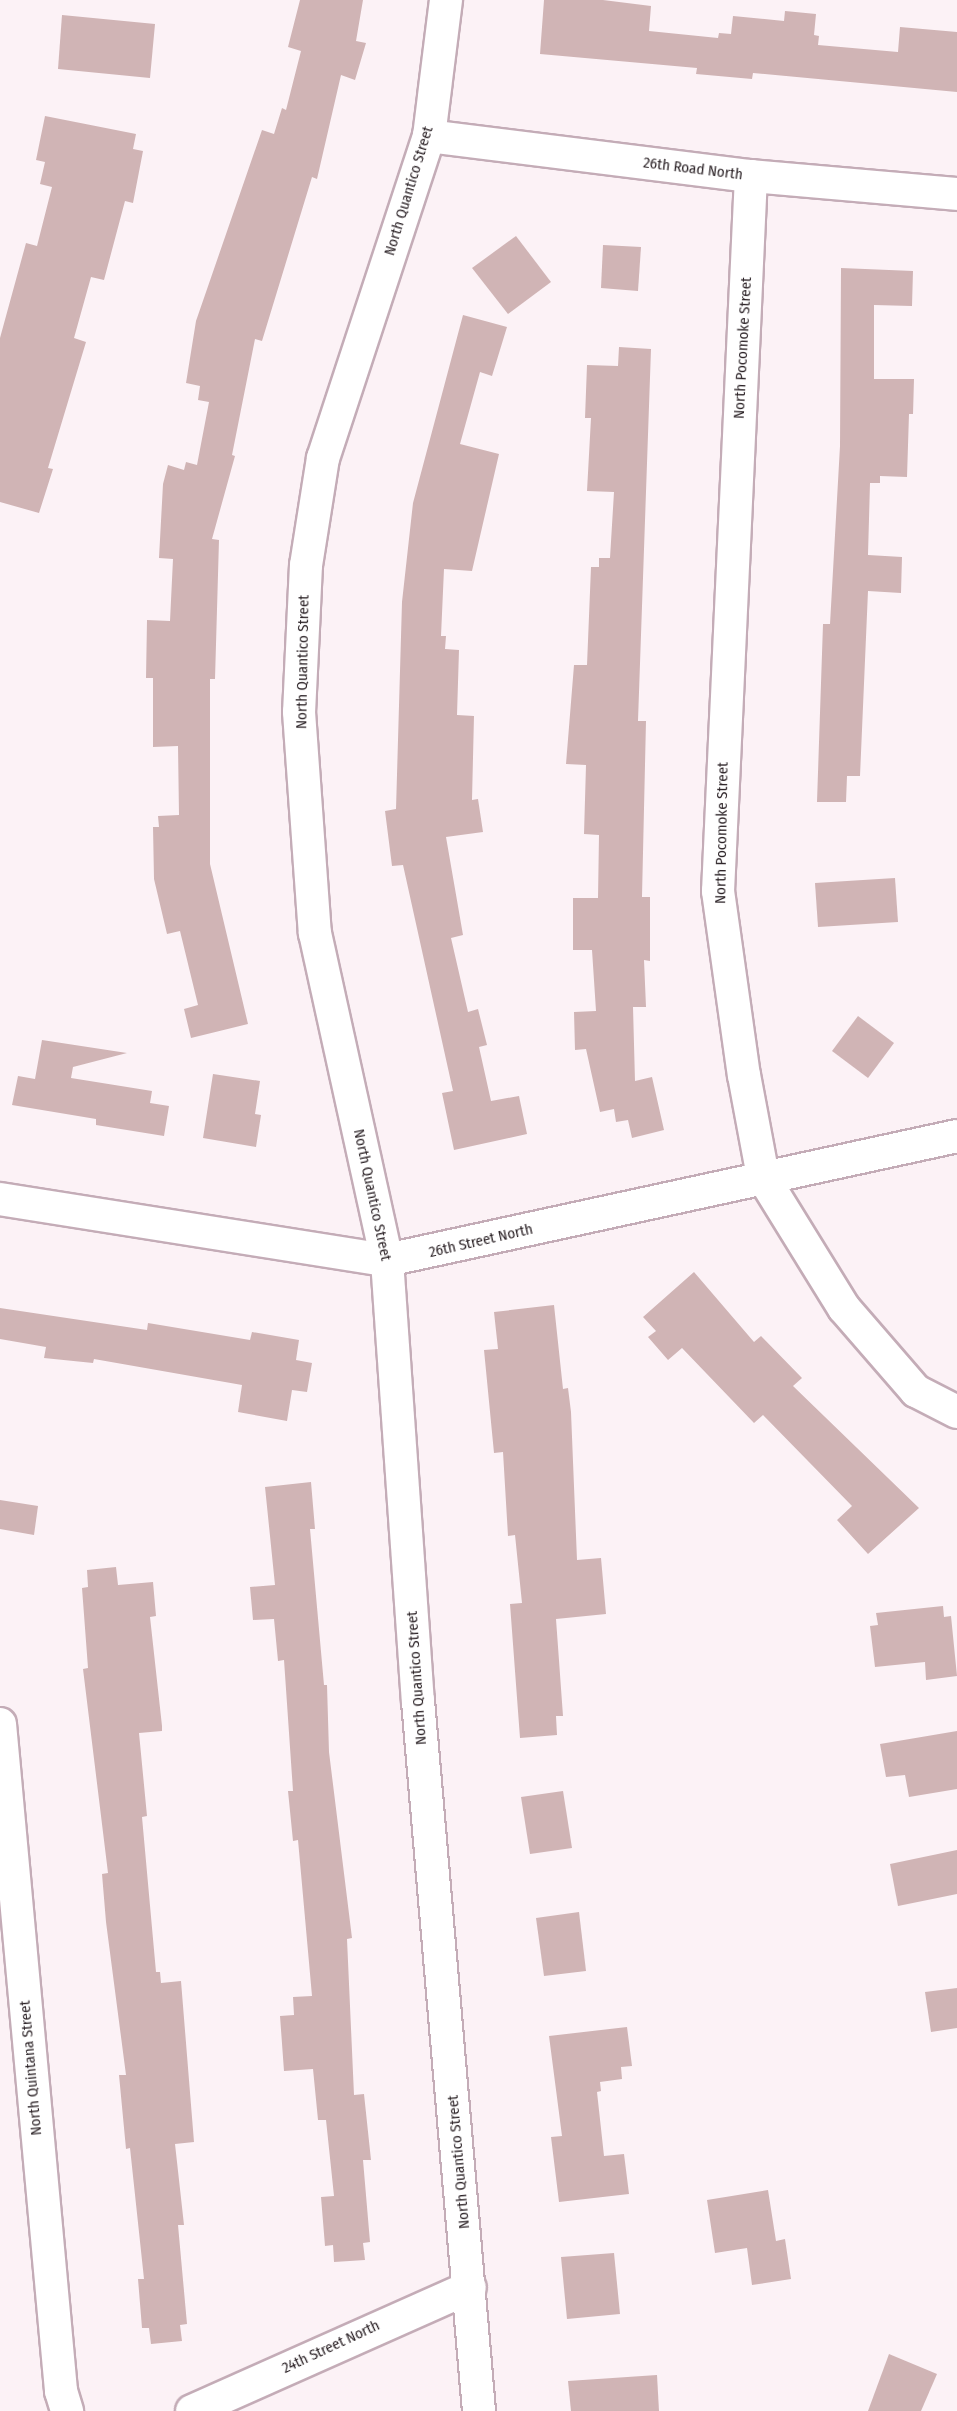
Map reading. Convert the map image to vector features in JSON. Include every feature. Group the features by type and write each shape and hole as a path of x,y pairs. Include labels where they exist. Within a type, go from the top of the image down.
{"street":[{"name":"North Quantico Street","path":"446,0 429,136 322,458 306,565 299,712 315,933 387,1260 418,1701 479,2411"},
{"name":"26th Road North","path":"429,136 751,176 957,194"},
{"name":"North Pocomoke Street","path":"751,176 718,891 744,1075 763,1177 844,1308 916,1391 957,1412"},
{"name":"26th Street North","path":"0,1199 387,1260 957,1136"},
{"name":"North Quintana Street","path":"0,1724 61,2391 67,2411"},
{"name":"24th Street North","path":"192,2411 470,2286"}],"building":[{"path":"300,0 363,0 356,41 366,43 355,80 341,75 317,179 312,177 262,341 255,339 232,455 235,456 212,539 219,540 215,679 210,679 210,864 248,1024 191,1038 184,1009 198,1005 180,931 167,934 154,879 153,827 159,827 158,816 179,815 178,746 153,747 153,678 146,678 147,620 170,621 173,559 159,558 163,484 168,465 184,470 186,462 197,465 209,402 198,400 200,386 186,383 196,321 262,130 274,134 282,108 286,110 301,51 288,47"},
{"path":"544,0 603,0 651,6 649,31 718,38 719,33 731,34 733,16 784,21 785,11 816,14 814,35 819,36 818,45 898,52 900,27 957,32 957,92 753,73 752,79 696,74 697,68 540,54"},
{"path":"62,15 155,24 150,78 58,69"},
{"path":"45,116 136,134 133,149 143,151 133,203 125,201 104,280 91,277 74,338 86,342 48,468 53,469 39,513 0,502 0,338 26,243 37,246 52,187 40,184 45,162 36,160"},
{"path":"516,236 551,282 508,314 472,268"},
{"path":"603,245 641,247 638,291 601,288"},
{"path":"841,268 913,271 912,306 874,305 874,379 914,379 913,414 909,414 907,477 880,476 880,483 870,483 868,555 902,557 901,593 868,591 860,776 847,776 846,802 817,802 823,624 830,624 840,446"},
{"path":"463,315 507,327 492,376 480,372 460,444 499,454 472,571 444,569 441,636 446,636 445,649 459,650 457,715 474,716 472,800 478,799 483,832 446,837 463,935 451,938 468,1012 478,1009 487,1045 479,1047 491,1101 519,1096 527,1134 454,1150 442,1093 453,1091 403,865 392,866 385,811 396,809 402,602 413,503"},
{"path":"619,347 651,349 638,721 646,721 642,897 650,897 650,961 644,960 646,1007 633,1007 635,1081 652,1077 664,1130 632,1138 628,1120 616,1122 614,1109 600,1112 586,1049 575,1050 574,1012 596,1011 592,950 573,950 573,898 598,898 599,835 584,834 586,765 566,764 574,665 587,665 591,567 599,567 599,558 610,558 614,492 587,491 591,418 585,418 587,365 618,366"},
{"path":"895,878 898,922 818,927 815,883"},
{"path":"858,1016 894,1043 868,1078 832,1051"},
{"path":"42,1040 127,1053 73,1067 71,1078 152,1091 150,1103 169,1106 164,1136 96,1125 96,1119 12,1105 18,1076 35,1079"},
{"path":"213,1074 260,1081 255,1114 261,1115 256,1147 203,1138"},
{"path":"694,1272 754,1342 761,1336 802,1378 793,1386 919,1508 868,1554 837,1520 852,1506 763,1415 754,1423 682,1348 668,1360 648,1337 656,1331 643,1317"},
{"path":"554,1305 563,1389 568,1388 571,1412 577,1560 601,1558 606,1614 556,1619 563,1716 556,1716 557,1735 520,1738 510,1604 522,1603 515,1535 508,1536 503,1452 494,1453 484,1350 498,1349 494,1312"},
{"path":"0,1308 147,1330 148,1323 250,1340 252,1332 299,1340 296,1360 312,1363 307,1392 292,1390 287,1421 238,1412 242,1385 94,1359 93,1363 44,1358 46,1347 0,1339"},
{"path":"311,1482 315,1529 310,1529 324,1685 327,1685 329,1752 352,1938 347,1939 354,2095 364,2094 371,2160 363,2160 370,2242 363,2243 365,2260 334,2262 333,2245 325,2246 321,2197 334,2196 326,2120 318,2120 313,2069 284,2071 280,2016 294,2015 293,1997 312,1996 298,1840 293,1841 288,1791 293,1791 284,1660 278,1661 274,1619 253,1620 250,1587 275,1585 265,1487"},
{"path":"0,1500 38,1506 34,1535 0,1529"},
{"path":"116,1567 118,1585 153,1582 156,1616 150,1617 162,1731 139,1733 147,1816 142,1817 156,1972 160,1972 161,1983 181,1981 194,2142 175,2144 184,2225 178,2225 187,2324 180,2325 182,2341 151,2344 149,2328 142,2328 138,2279 144,2279 130,2148 126,2149 119,2075 126,2075 102,1874 108,1873 83,1669 88,1668 82,1588 88,1587 87,1570"},
{"path":"943,1606 944,1617 951,1616 957,1676 926,1680 925,1662 875,1667 870,1626 878,1625 876,1613"},
{"path":"957,1731 957,1789 909,1797 905,1775 886,1777 880,1744"},
{"path":"563,1791 572,1848 530,1854 521,1797"},
{"path":"957,1850 957,1894 898,1906 890,1864"},
{"path":"579,1912 586,1971 544,1976 536,1918"},
{"path":"957,1988 957,2028 931,2032 925,1992"},
{"path":"627,2027 632,2066 621,2067 622,2079 600,2082 601,2091 597,2092 604,2156 624,2154 629,2194 559,2202 551,2137 562,2136 549,2036"},
{"path":"768,2190 776,2241 785,2239 791,2279 752,2285 747,2248 715,2253 707,2200"},
{"path":"614,2253 620,2314 567,2319 561,2257"},
{"path":"889,2354 937,2374 921,2411 868,2411"},
{"path":"657,2375 659,2411 571,2411 568,2381"}]}
